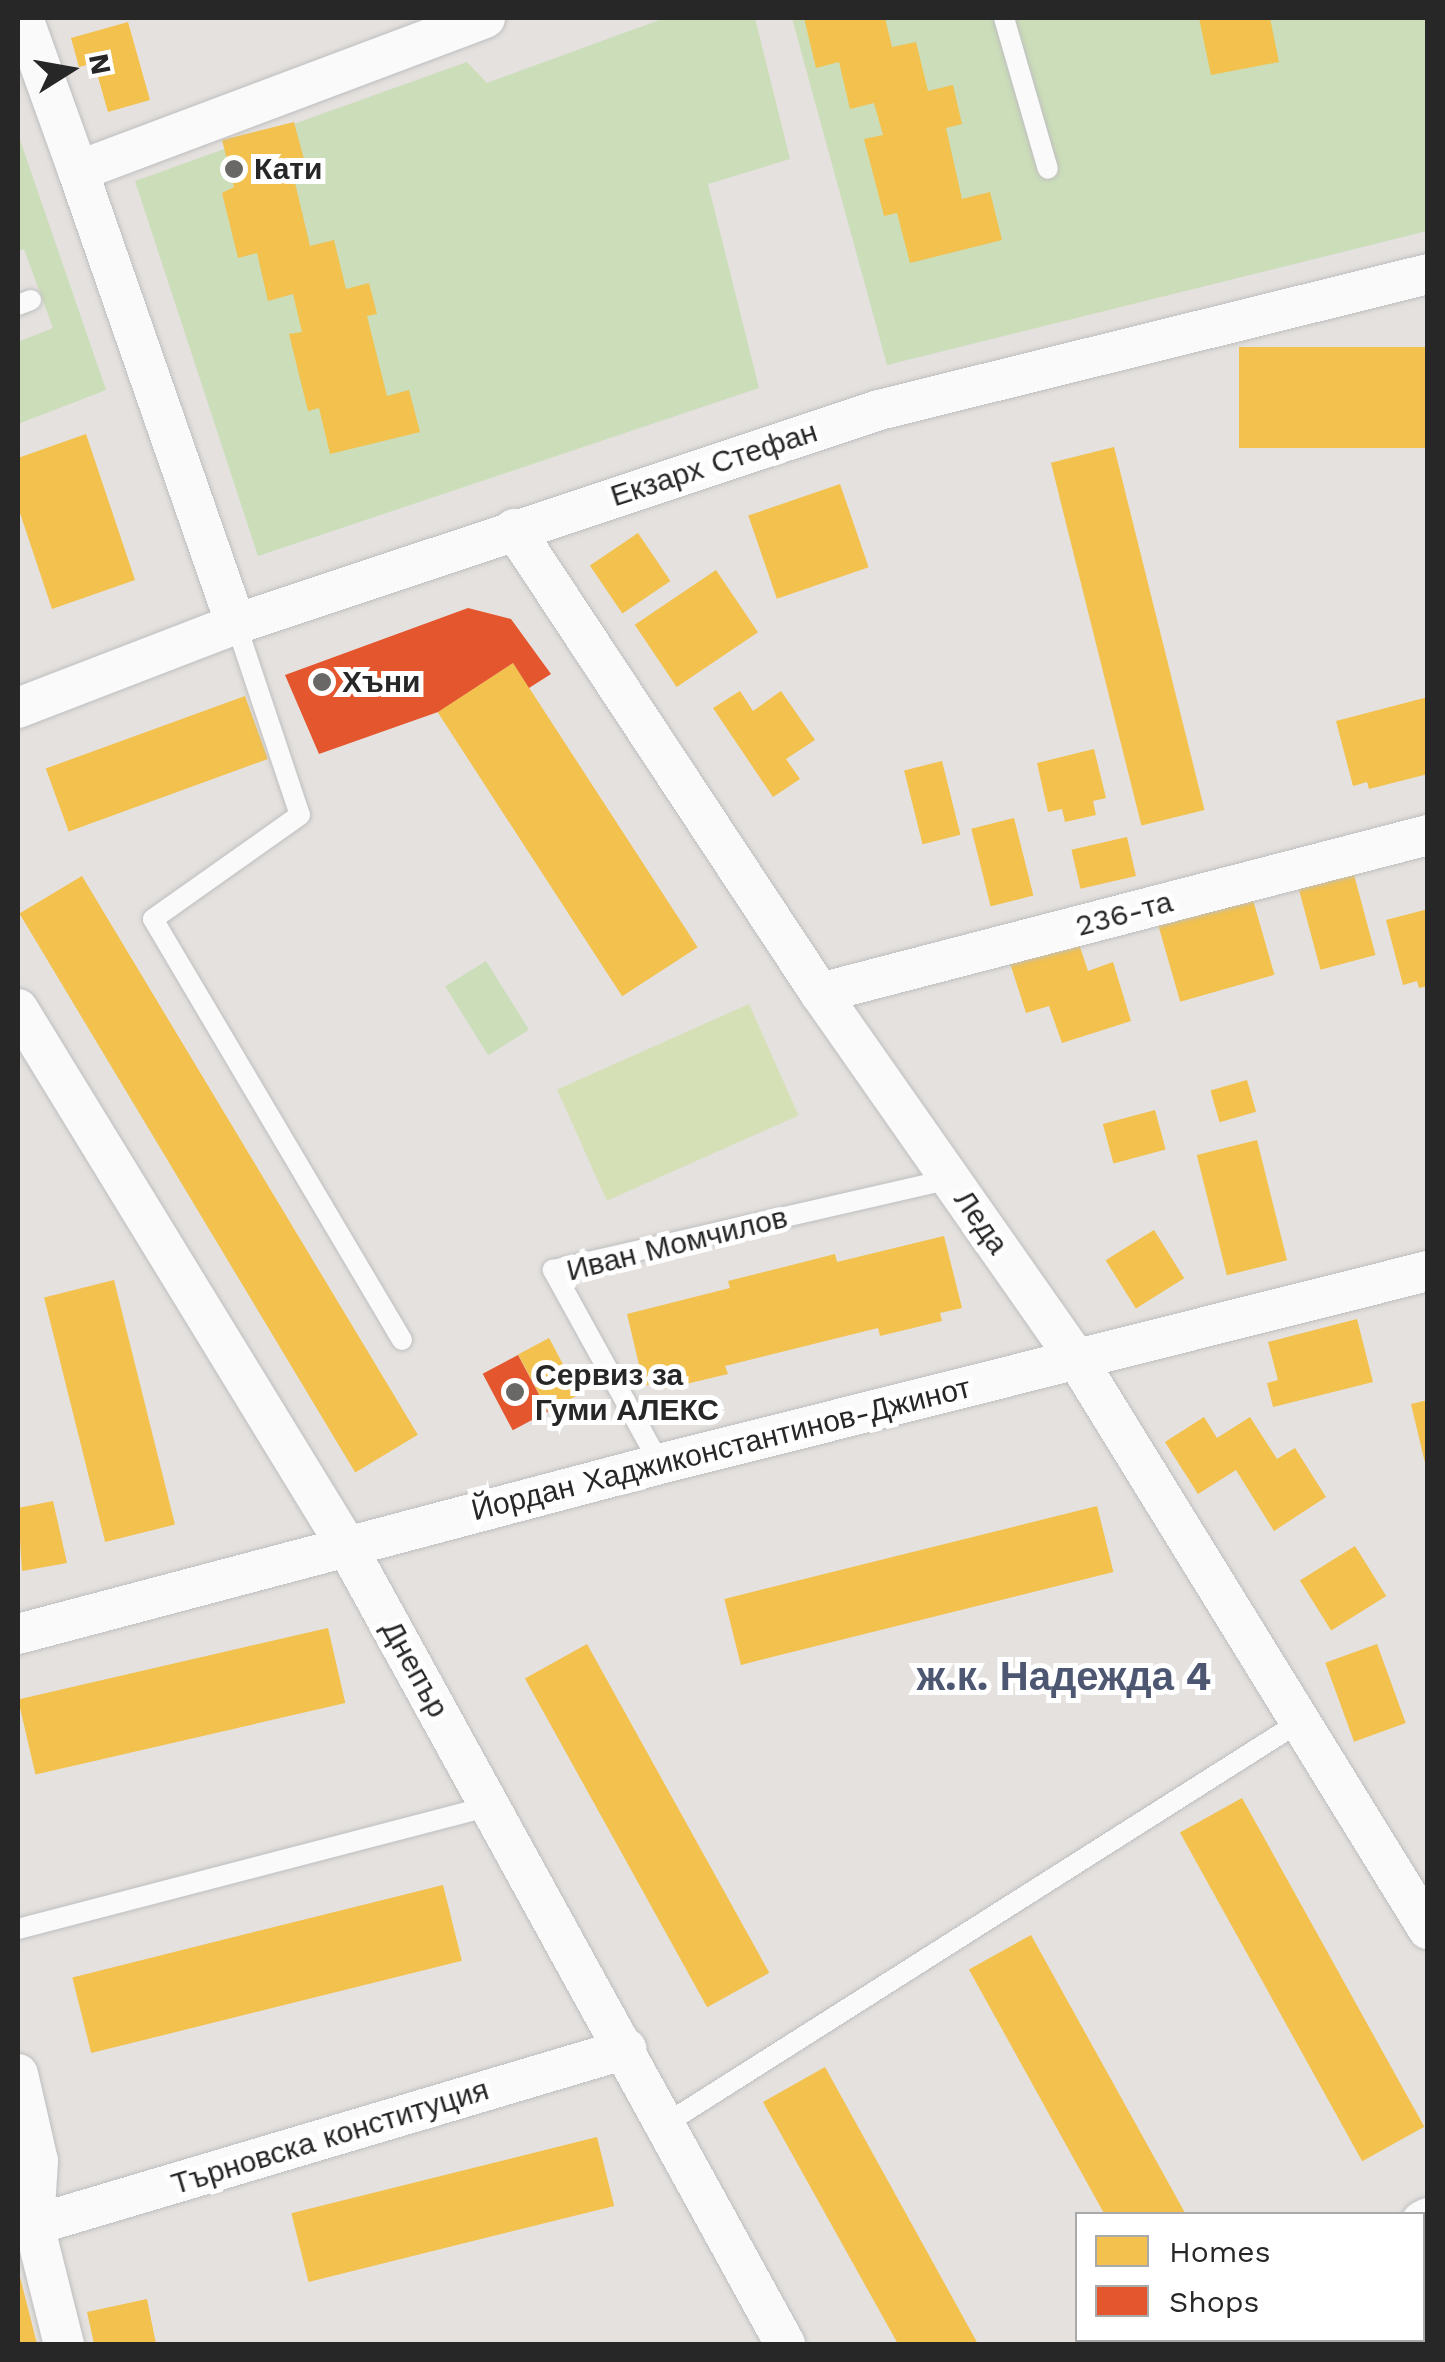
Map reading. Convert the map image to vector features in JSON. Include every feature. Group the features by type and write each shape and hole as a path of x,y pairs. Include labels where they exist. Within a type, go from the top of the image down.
{"street":[{"path":"23,18 236,624"},
{"path":"78,171 486,18"},
{"name":"Екзарх Стефан","path":"18,708 236,624 879,410 1428,274"},
{"name":"Леда","path":"514,529 820,992 1076,1358 1428,1929"},
{"name":"236-та","path":"820,992 1428,835"},
{"name":"Днепър","path":"18,1009 346,1545 667,2123 785,2344"},
{"name":"Йордан Хаджиконстантинов-Джинот","path":"18,1634 660,1464 1428,1271"},
{"name":"Търновска конституция","path":"34,2225 626,2049"},
{"path":"18,2074 38,2160 34,2225 64,2344"}],"lane":[{"path":"1004,18 1048,169"},
{"path":"236,624 300,815 153,919 402,1340"},
{"name":"Иван Момчилов","path":"660,1464 553,1270 951,1180"},
{"path":"667,2123 1301,1721"},
{"path":"18,1929 491,1806"}],"green space":[{"path":"665,18 755,18 790,159 708,184 759,388 258,556 135,181 467,62 487,83"},
{"path":"792,18 1427,18 1427,231 887,365"},
{"path":"18,134 106,390 18,424 18,342 53,328 24,249 18,251"},
{"path":"486,961 529,1030 488,1055 445,986"},
{"path":"749,1004 799,1115 607,1201 557,1089"}],"building: Homes":[{"path":"804,18 885,18 892,47 916,42 928,91 953,85 962,124 946,128 962,199 990,192 1002,240 910,263 897,213 884,216 864,139 883,135 874,103 850,109 839,62 816,68"},
{"path":"1199,18 1270,18 1279,62 1211,75"},
{"path":"128,22 150,100 108,112 94,63 79,67 71,38"},
{"path":"294,122 306,167 292,170 310,246 334,240 346,289 369,283 377,314 367,316 387,396 409,390 420,432 330,454 319,408 308,411 289,334 302,332 293,294 268,301 257,253 238,258 222,193 234,187 222,140"},
{"path":"1239,347 1428,347 1428,448 1239,448"},
{"path":"86,434 135,580 52,609 18,507 18,458"},
{"path":"1114,447 1204,810 1141,826 1051,463"},
{"path":"840,484 869,567 777,599 748,516"},
{"path":"638,533 670,581 622,614 590,565"},
{"path":"716,570 758,632 677,687 635,625"},
{"path":"513,663 698,947 622,996 438,712"},
{"path":"740,691 753,711 781,691 815,740 786,759 800,779 773,797 713,708"},
{"path":"245,696 268,759 69,831 46,769"},
{"path":"1428,697 1428,774 1369,789 1367,782 1353,786 1336,721"},
{"path":"1094,749 1106,798 1093,801 1096,815 1065,822 1062,809 1048,812 1037,763"},
{"path":"942,761 960,835 923,844 904,770"},
{"path":"1014,818 1033,896 991,906 971,829"},
{"path":"1127,837 1136,876 1080,889 1071,850"},
{"path":"1353,871 1376,955 1320,970 1298,886"},
{"path":"82,876 418,1435 355,1472 19,914"},
{"path":"1251,893 1274,975 1180,1002 1157,920"},
{"path":"1428,909 1428,986 1419,988 1417,981 1403,985 1386,920"},
{"path":"1078,941 1088,971 1113,962 1131,1021 1062,1043 1049,1006 1026,1013 1010,963"},
{"path":"1247,1080 1256,1112 1220,1122 1210,1090"},
{"path":"1155,1110 1166,1150 1113,1164 1103,1124"},
{"path":"1257,1140 1287,1260 1227,1275 1197,1155"},
{"path":"1154,1230 1184,1278 1136,1309 1106,1260"},
{"path":"944,1236 962,1308 940,1313 942,1321 880,1336 878,1328 725,1366 728,1374 665,1389 663,1381 644,1386 627,1314 730,1288 728,1281 835,1254 837,1262"},
{"path":"114,1280 175,1525 105,1542 44,1297"},
{"path":"1357,1319 1373,1382 1273,1407 1267,1383 1278,1380 1268,1342"},
{"path":"549,1338 579,1395 548,1411 518,1354"},
{"path":"1428,1400 1428,1466 1426,1467 1411,1404"},
{"path":"1204,1417 1217,1438 1250,1417 1277,1459 1295,1448 1326,1497 1274,1531 1236,1470 1198,1494 1165,1442"},
{"path":"53,1501 67,1563 22,1571 18,1508"},
{"path":"1097,1506 1113,1572 741,1665 724,1599"},
{"path":"1355,1546 1386,1596 1331,1630 1300,1580"},
{"path":"328,1628 345,1703 35,1775 18,1700"},
{"path":"587,1644 769,1973 707,2007 525,1678"},
{"path":"1377,1644 1406,1723 1354,1742 1325,1663"},
{"path":"1242,1798 1424,2127 1362,2161 1180,1832"},
{"path":"443,1885 462,1961 91,2053 72,1977"},
{"path":"1031,1935 1185,2212 1103,2212 969,1969"},
{"path":"825,2067 978,2344 898,2344 763,2102"},
{"path":"597,2137 614,2206 309,2282 291,2213"},
{"path":"19,2273 37,2344 18,2344"},
{"path":"147,2299 156,2344 94,2344 87,2312"}],"building: Shops":[{"path":"468,608 511,619 551,674 529,688 513,663 438,712 319,754 285,675"},
{"name":"Сервиз за Гуми АЛЕКС","path":"518,1355 548,1412 513,1430 483,1374"}],"place":[{"name":"Кати","path":"234,169"},
{"name":"Хъни","path":"322,682"},
{"name":"Сервиз за Гуми АЛЕКС","path":"515,1392"}],"district":[{"name":"ж.к. Надежда 4","path":"1064,1677"}]}
